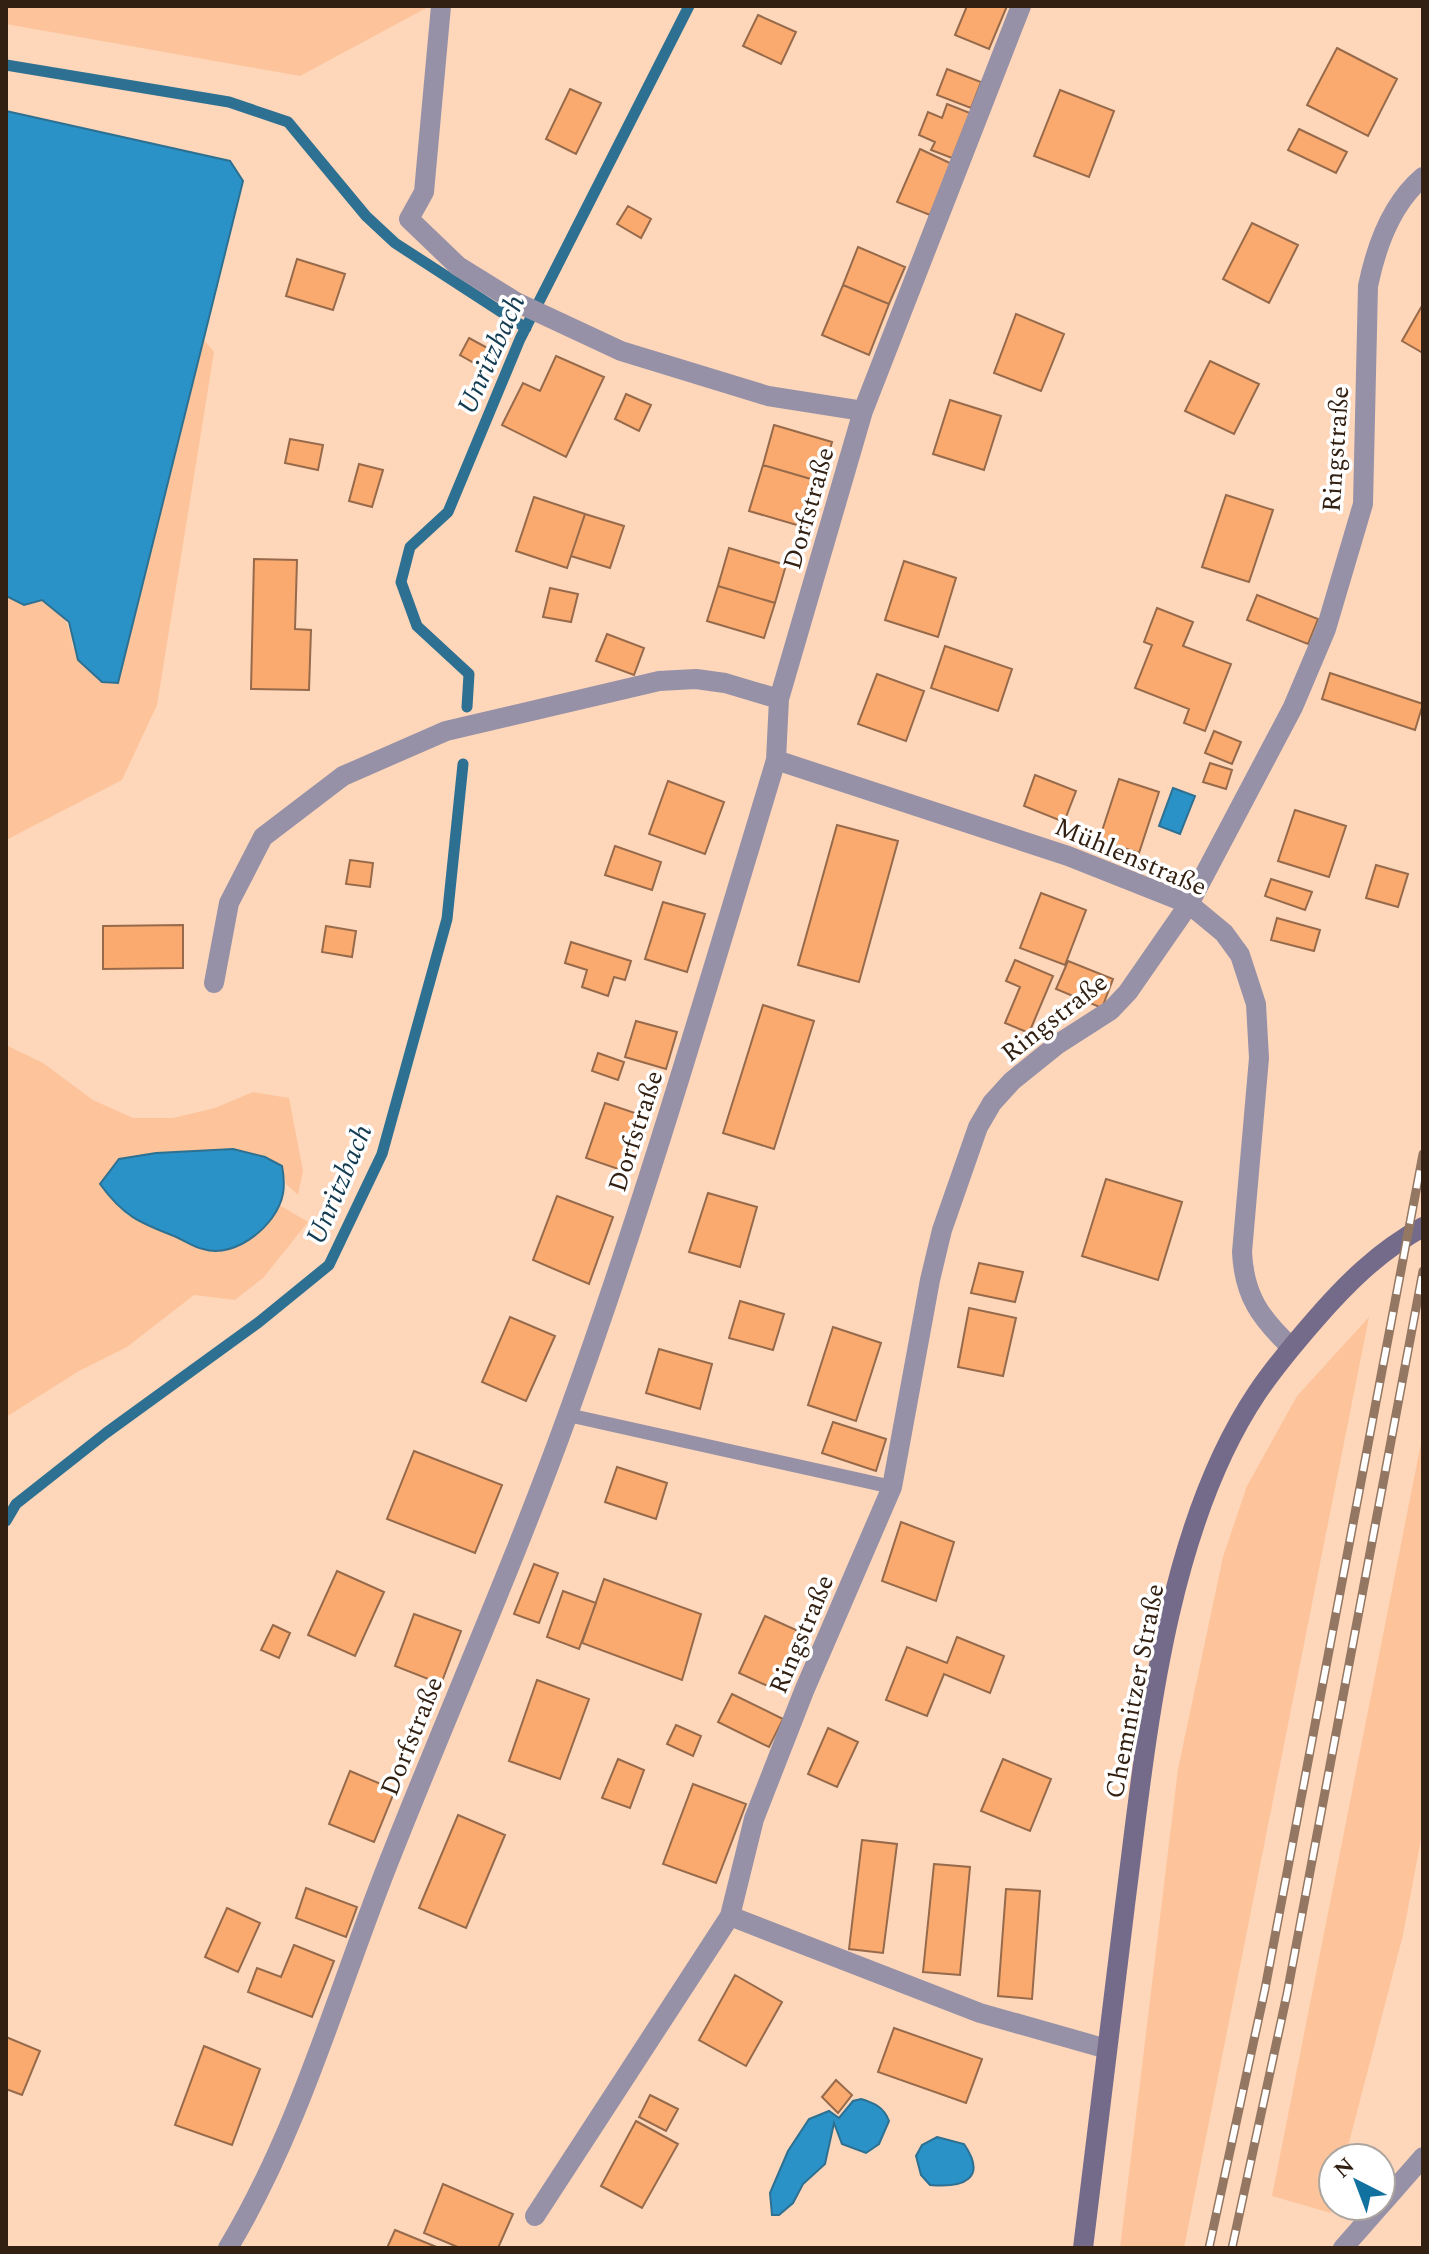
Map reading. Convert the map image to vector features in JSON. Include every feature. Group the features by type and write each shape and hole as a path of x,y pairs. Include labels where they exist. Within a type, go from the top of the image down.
{"main road":[{"name":"Chemnitzer Straße","path":"1083,2248 1145,1745 1164,1647 1189,1545 1236,1429 1257,1393 1291,1347 1367,1265 1395,1242 1423,1227"}],"street":[{"path":"441,6 424,192 409,219 458,266 516,302 621,351 768,396 863,411"},
{"name":"Dorfstraße","path":"228,2248 249,2214 286,2133 354,1948 568,1415 664,1129 776,760 779,699 863,411 1021,6"},
{"name":"Ringstraße","path":"535,2216 730,1916 754,1819 804,1691 892,1487 936,1255 978,1127 992,1103 1012,1081 1119,1001 1189,904 1293,707 1326,629 1363,504 1368,286 1373,262 1400,203 1423,177"},
{"path":"214,983 229,903 263,837 343,776 446,731 659,681 696,679 725,683 779,699"},
{"name":"Mühlenstraße","path":"776,760 1068,856 1189,904 1207,915 1240,955 1256,1004 1259,1058 1242,1252 1243,1280 1253,1306 1291,1347"},
{"path":"730,1916 968,2008 1107,2049"},
{"path":"1397,2187 1423,2157"},
{"path":"1343,2248 1367,2222"}],"lane":[{"path":"568,1415 892,1487"}],"shaded area":[{"path":"6,6 428,7 300,76 6,24"},
{"path":"204,340 214,352 157,705 122,780 6,840 6,596 24,605 42,600 56,610 68,625 73,648 118,683"},
{"path":"6,1045 43,1063 93,1100 133,1118 173,1118 215,1108 253,1092 289,1098 303,1171 298,1195 286,1184 282,1166 233,1149 156,1153 125,1214 205,1250 266,1226 281,1206 308,1222 263,1278 235,1300 194,1295 127,1347 79,1371 6,1417"},
{"path":"1369,1317 1184,2248 1120,2248 1178,1769 1223,1557 1247,1486 1297,1396"},
{"path":"1423,1433 1423,1828 1403,1935 1349,2142 1317,2142 1317,2209 1272,2196"}],"water":[{"path":"6,111 230,161 243,181 118,683 102,682 78,660 69,622 42,600 24,605 6,596"},
{"path":"1173,788 1195,796 1180,834 1159,826"},
{"path":"233,1149 265,1157 282,1166 284,1181 283,1194 272,1218 250,1239 232,1248 213,1251 199,1248 142,1222 116,1204 100,1184 119,1159 156,1153"},
{"path":"861,2099 878,2106 889,2121 879,2144 866,2153 842,2144 834,2123 825,2164 803,2184 793,2203 779,2215 772,2215 770,2193 788,2151 809,2119 829,2111 839,2118 853,2101"},
{"path":"937,2137 964,2144 971,2156 972,2173 962,2183 930,2185 921,2175 916,2156 922,2145"}],"building":[{"path":"967,6 1007,6 989,49 955,35"},
{"path":"758,15 796,32 781,64 743,46"},
{"path":"1337,48 1397,79 1368,136 1307,105"},
{"path":"947,69 981,82 971,108 937,95"},
{"path":"570,89 601,103 576,154 546,139"},
{"path":"1060,90 1114,111 1089,177 1034,156"},
{"path":"947,104 970,113 952,158 931,150 935,142 919,135 928,112 942,118"},
{"path":"1299,129 1347,152 1336,173 1288,150"},
{"path":"920,149 952,164 930,215 897,202"},
{"path":"628,206 651,219 641,238 617,224"},
{"path":"1252,223 1298,245 1269,303 1223,279"},
{"path":"858,247 905,267 889,304 843,285"},
{"path":"297,259 345,274 333,310 286,296"},
{"path":"843,285 889,304 869,355 822,335"},
{"path":"1423,304 1423,353 1402,341"},
{"path":"1016,314 1064,334 1041,391 994,373"},
{"path":"469,338 491,350 481,367 460,355"},
{"path":"556,356 604,377 566,457 502,425 523,383 540,391"},
{"path":"1210,361 1259,384 1234,434 1185,411"},
{"path":"626,394 651,405 639,431 615,419"},
{"path":"950,400 1001,416 984,470 933,454"},
{"path":"774,425 832,442 821,482 763,465"},
{"path":"290,439 323,445 318,470 285,463"},
{"path":"359,464 383,470 372,507 349,501"},
{"path":"763,465 821,482 807,528 749,511"},
{"path":"1226,495 1273,510 1249,582 1202,567"},
{"path":"534,497 585,514 567,568 516,551"},
{"path":"585,514 624,526 610,568 571,556"},
{"path":"729,548 786,565 775,603 718,586"},
{"path":"254,559 297,560 295,629 311,630 309,690 251,689"},
{"path":"904,561 956,578 938,637 885,620"},
{"path":"718,586 775,603 764,638 707,621"},
{"path":"550,588 578,594 571,622 543,617"},
{"path":"1257,595 1318,619 1308,644 1247,620"},
{"path":"1157,608 1193,622 1183,646 1231,664 1205,731 1184,723 1189,709 1135,688 1152,645 1144,642"},
{"path":"607,634 644,648 634,675 596,661"},
{"path":"945,646 1012,669 998,711 931,688"},
{"path":"1330,673 1423,704 1415,730 1322,699"},
{"path":"877,674 924,691 906,741 858,724"},
{"path":"1214,731 1241,742 1232,764 1205,753"},
{"path":"1210,763 1232,770 1226,789 1203,782"},
{"path":"1035,775 1076,791 1064,822 1024,806"},
{"path":"1119,779 1159,792 1139,853 1099,840"},
{"path":"668,781 724,802 705,854 649,834"},
{"path":"1295,810 1346,826 1329,877 1278,861"},
{"path":"837,825 898,841 859,982 798,965"},
{"path":"615,846 661,862 652,890 605,875"},
{"path":"350,860 373,863 370,887 346,884"},
{"path":"1376,865 1408,874 1398,907 1366,898"},
{"path":"1271,879 1312,892 1305,910 1265,896"},
{"path":"1041,893 1086,910 1065,965 1020,948"},
{"path":"663,902 705,914 687,972 645,959"},
{"path":"1277,918 1320,930 1314,951 1271,940"},
{"path":"183,925 183,968 103,969 103,926"},
{"path":"326,926 356,931 352,957 322,952"},
{"path":"571,942 631,961 625,980 614,977 608,996 582,987 587,970 565,963"},
{"path":"1015,960 1053,976 1029,1033 1005,1023 1020,987 1006,981"},
{"path":"1068,961 1113,979 1102,1008 1056,989"},
{"path":"763,1005 814,1021 774,1149 723,1133"},
{"path":"636,1021 677,1032 666,1069 625,1057"},
{"path":"598,1053 624,1062 618,1080 592,1071"},
{"path":"605,1103 650,1118 630,1173 586,1158"},
{"path":"1106,1179 1182,1202 1158,1280 1082,1256"},
{"path":"708,1193 757,1207 740,1267 689,1252"},
{"path":"557,1196 613,1217 589,1284 533,1260"},
{"path":"979,1263 1023,1272 1015,1302 971,1293"},
{"path":"740,1301 784,1314 773,1350 729,1338"},
{"path":"969,1308 1016,1318 1003,1376 958,1367"},
{"path":"510,1317 555,1336 526,1401 482,1382"},
{"path":"833,1327 881,1343 856,1421 808,1405"},
{"path":"659,1349 712,1364 700,1409 646,1393"},
{"path":"833,1422 886,1439 876,1471 822,1453"},
{"path":"414,1451 502,1485 475,1553 387,1519"},
{"path":"617,1467 667,1483 656,1519 605,1502"},
{"path":"901,1522 954,1542 936,1601 882,1581"},
{"path":"534,1564 558,1573 539,1623 514,1614"},
{"path":"337,1571 384,1592 355,1656 308,1635"},
{"path":"604,1579 701,1614 682,1680 582,1643"},
{"path":"563,1591 596,1603 579,1649 547,1637"},
{"path":"414,1614 461,1631 441,1684 395,1666"},
{"path":"765,1616 807,1635 781,1692 739,1673"},
{"path":"273,1625 290,1633 279,1658 261,1650"},
{"path":"957,1637 1004,1656 990,1693 944,1674 927,1716 886,1700 907,1647 947,1663"},
{"path":"537,1680 589,1699 560,1779 509,1761"},
{"path":"732,1694 783,1719 769,1747 718,1722"},
{"path":"676,1725 701,1736 693,1756 667,1744"},
{"path":"828,1728 858,1742 837,1787 808,1774"},
{"path":"618,1759 644,1770 630,1808 602,1798"},
{"path":"1003,1759 1051,1779 1030,1831 981,1811"},
{"path":"350,1771 395,1790 374,1842 329,1824"},
{"path":"693,1784 746,1804 716,1883 663,1864"},
{"path":"458,1815 505,1835 466,1928 419,1908"},
{"path":"862,1840 897,1844 883,1953 849,1949"},
{"path":"934,1864 970,1867 960,1975 923,1972"},
{"path":"306,1888 357,1907 346,1937 296,1918"},
{"path":"1006,1889 1040,1891 1032,1999 998,1996"},
{"path":"227,1908 260,1923 238,1972 205,1957"},
{"path":"294,1945 334,1961 312,2017 248,1992 257,1968 281,1977"},
{"path":"735,1975 782,2002 746,2066 699,2040"},
{"path":"894,2028 982,2059 966,2103 878,2072"},
{"path":"6,2037 40,2051 22,2095 6,2089"},
{"path":"204,2046 260,2069 232,2145 175,2125"},
{"path":"836,2080 852,2095 838,2113 822,2097"},
{"path":"650,2095 678,2109 666,2131 639,2117"},
{"path":"636,2121 678,2144 642,2208 601,2186"},
{"path":"443,2184 513,2214 498,2248 460,2248 424,2233"},
{"path":"395,2230 439,2248 387,2248"}],"waterway":[{"name":"Unritzbach","path":"467,707 469,674 417,626 401,582 410,547 448,512 520,339 689,6"},
{"path":"6,65 229,102 288,122 366,216 395,243 526,328"},
{"name":"Unritzbach","path":"6,1521 16,1504 106,1433 259,1322 329,1265 382,1154 447,919 463,764"}],"railway":[{"path":"1209,2248 1265,1989 1423,1154"},
{"path":"1232,2248 1287,1994 1423,1271"}]}
